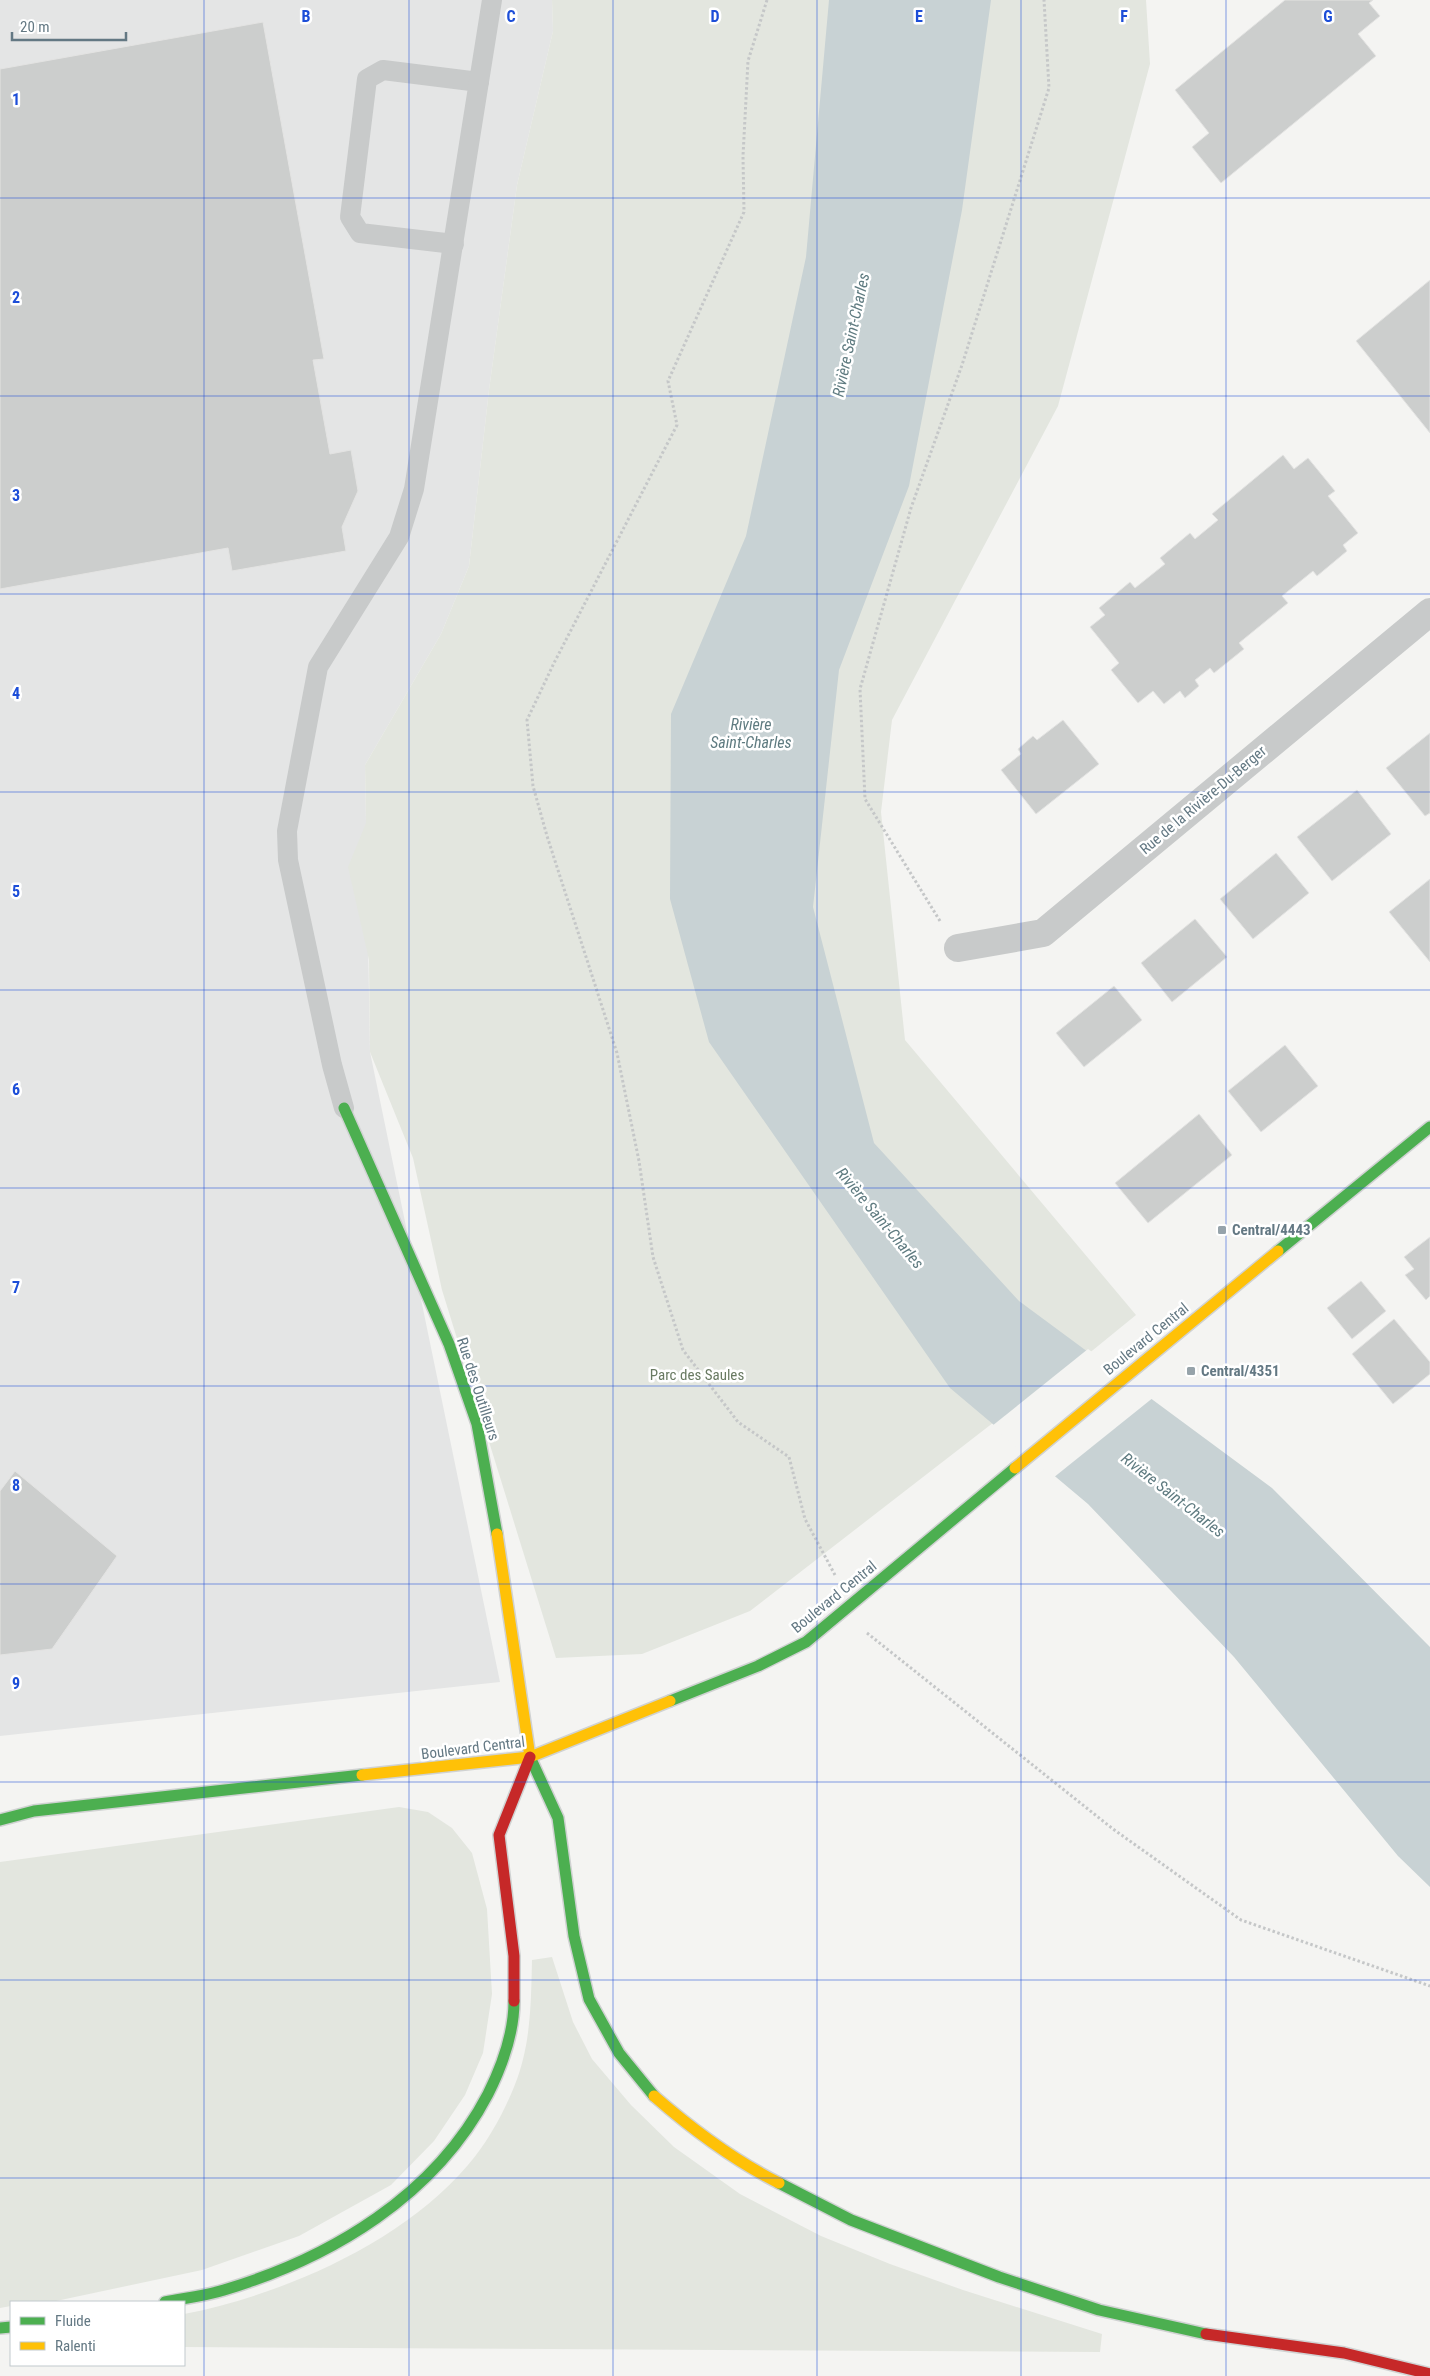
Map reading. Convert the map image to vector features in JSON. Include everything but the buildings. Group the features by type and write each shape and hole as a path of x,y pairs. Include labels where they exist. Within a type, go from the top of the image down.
{"main road":[{"name":"Rue des Outilleurs","path":"344,1108 449,1344 477,1424 494,1516 530,1757"},
{"name":"Boulevard Central","path":"0,1820 34,1811 530,1757 758,1666 806,1642 997,1481 1430,1127"},
{"path":"170,2301 224,2290 312,2257 379,2218 423,2182 452,2150 476,2117 498,2074 514,2018 514,1956 499,1835 530,1757"},
{"path":"530,1757 558,1818 574,1936 589,1999 619,2053 654,2096 700,2135 755,2171 851,2220 998,2277 1099,2310 1193,2332 1344,2353 1430,2374"},
{"name":"Boulevard Central","path":"0,1808 34,1811"}],"street":[{"name":"Rue de la Rivière-Du-Berger","path":"958,948 1043,933 1430,612"}],"lane":[{"path":"344,1108 332,1065 288,860 287,831 318,667 399,537 414,489 492,0"},
{"path":"454,244 360,233 350,217 367,79 383,70 479,82"}],"path":[{"path":"767,0 748,61 743,156 744,212 668,381 677,425 554,663 527,720 533,786 547,836 617,1053 639,1161 653,1257 683,1350 738,1422 789,1457 805,1519 835,1576"},
{"path":"958,948 923,896 865,799 860,689 911,508 965,356 1049,88 1044,0"},
{"path":"864,1628 934,1688 1113,1829 1241,1920 1430,1986"}],"shaded area":[{"path":"0,0 552,0 553,31 517,185 489,390 469,566 441,634 365,765 370,1052 500,1682 0,1736"}],"green space":[{"name":"Parc des Saules","path":"552,0 842,0 817,263 753,557 682,717 998,1419 750,1611 642,1654 556,1658 442,1290 413,1158 370,1052 369,960 348,867 366,823 365,765 441,634 469,566 489,390 517,185 553,31"},
{"path":"979,0 1146,0 1150,64 1058,406 892,720 881,812 905,1040 1136,1315 1082,1359 1011,1309 866,1148 804,907 828,669"},
{"path":"399,1807 428,1812 452,1828 472,1853 487,1909 492,1994 483,2053 465,2095 434,2141 391,2185 299,2236 202,2270 56,2301 10,2301 10,2306 0,2308 0,1862"},
{"path":"552,1957 573,2022 592,2059 631,2105 674,2147 740,2194 821,2236 890,2264 963,2290 1102,2334 1100,2352 185,2347 185,2314 260,2294 338,2262 410,2219 441,2193 468,2165 500,2118 520,2072 529,2024 532,1960"}],"water":[{"name":"Rivière Saint-Charles","path":"829,0 991,0 962,210 909,486 839,670 813,907 874,1143 1019,1301 1272,1488 1430,1647 1430,1887 1398,1856 1234,1657 1088,1504 950,1388 709,1042 670,899 671,714 746,536 806,257"}],"pier":[{"path":"1088,1349 1154,1397 1053,1478 992,1426"}],"traffic: fast":[{"path":"344,1108 449,1344 477,1424 497,1534"},
{"path":"1278,1251 1430,1127"},
{"path":"670,1701 758,1666 806,1642 1015,1468"},
{"path":"530,1757 558,1818 574,1936 589,1999 619,2053 654,2096"},
{"path":"0,1820 34,1811 362,1775"},
{"path":"170,2301 224,2290 264,2277 303,2260 341,2241 376,2218 409,2192 439,2163 466,2130 488,2094 506,2049 512,2025 514,2001"},
{"path":"779,2183 851,2220 999,2277 1099,2310 1206,2334"},
{"path":"0,2328 10,2327"}],"traffic: slow":[{"path":"1015,1468 1278,1251"},
{"path":"497,1534 530,1757"},
{"path":"362,1775 530,1757 670,1701"},
{"path":"654,2096 714,2144 779,2183"}],"traffic: jam":[{"path":"514,2001 514,1956 499,1835 530,1757"},
{"path":"1206,2334 1344,2353 1430,2374"}],"place":[{"name":"Central/4443","path":"1222,1230"},
{"name":"Central/4351","path":"1191,1371"}]}
